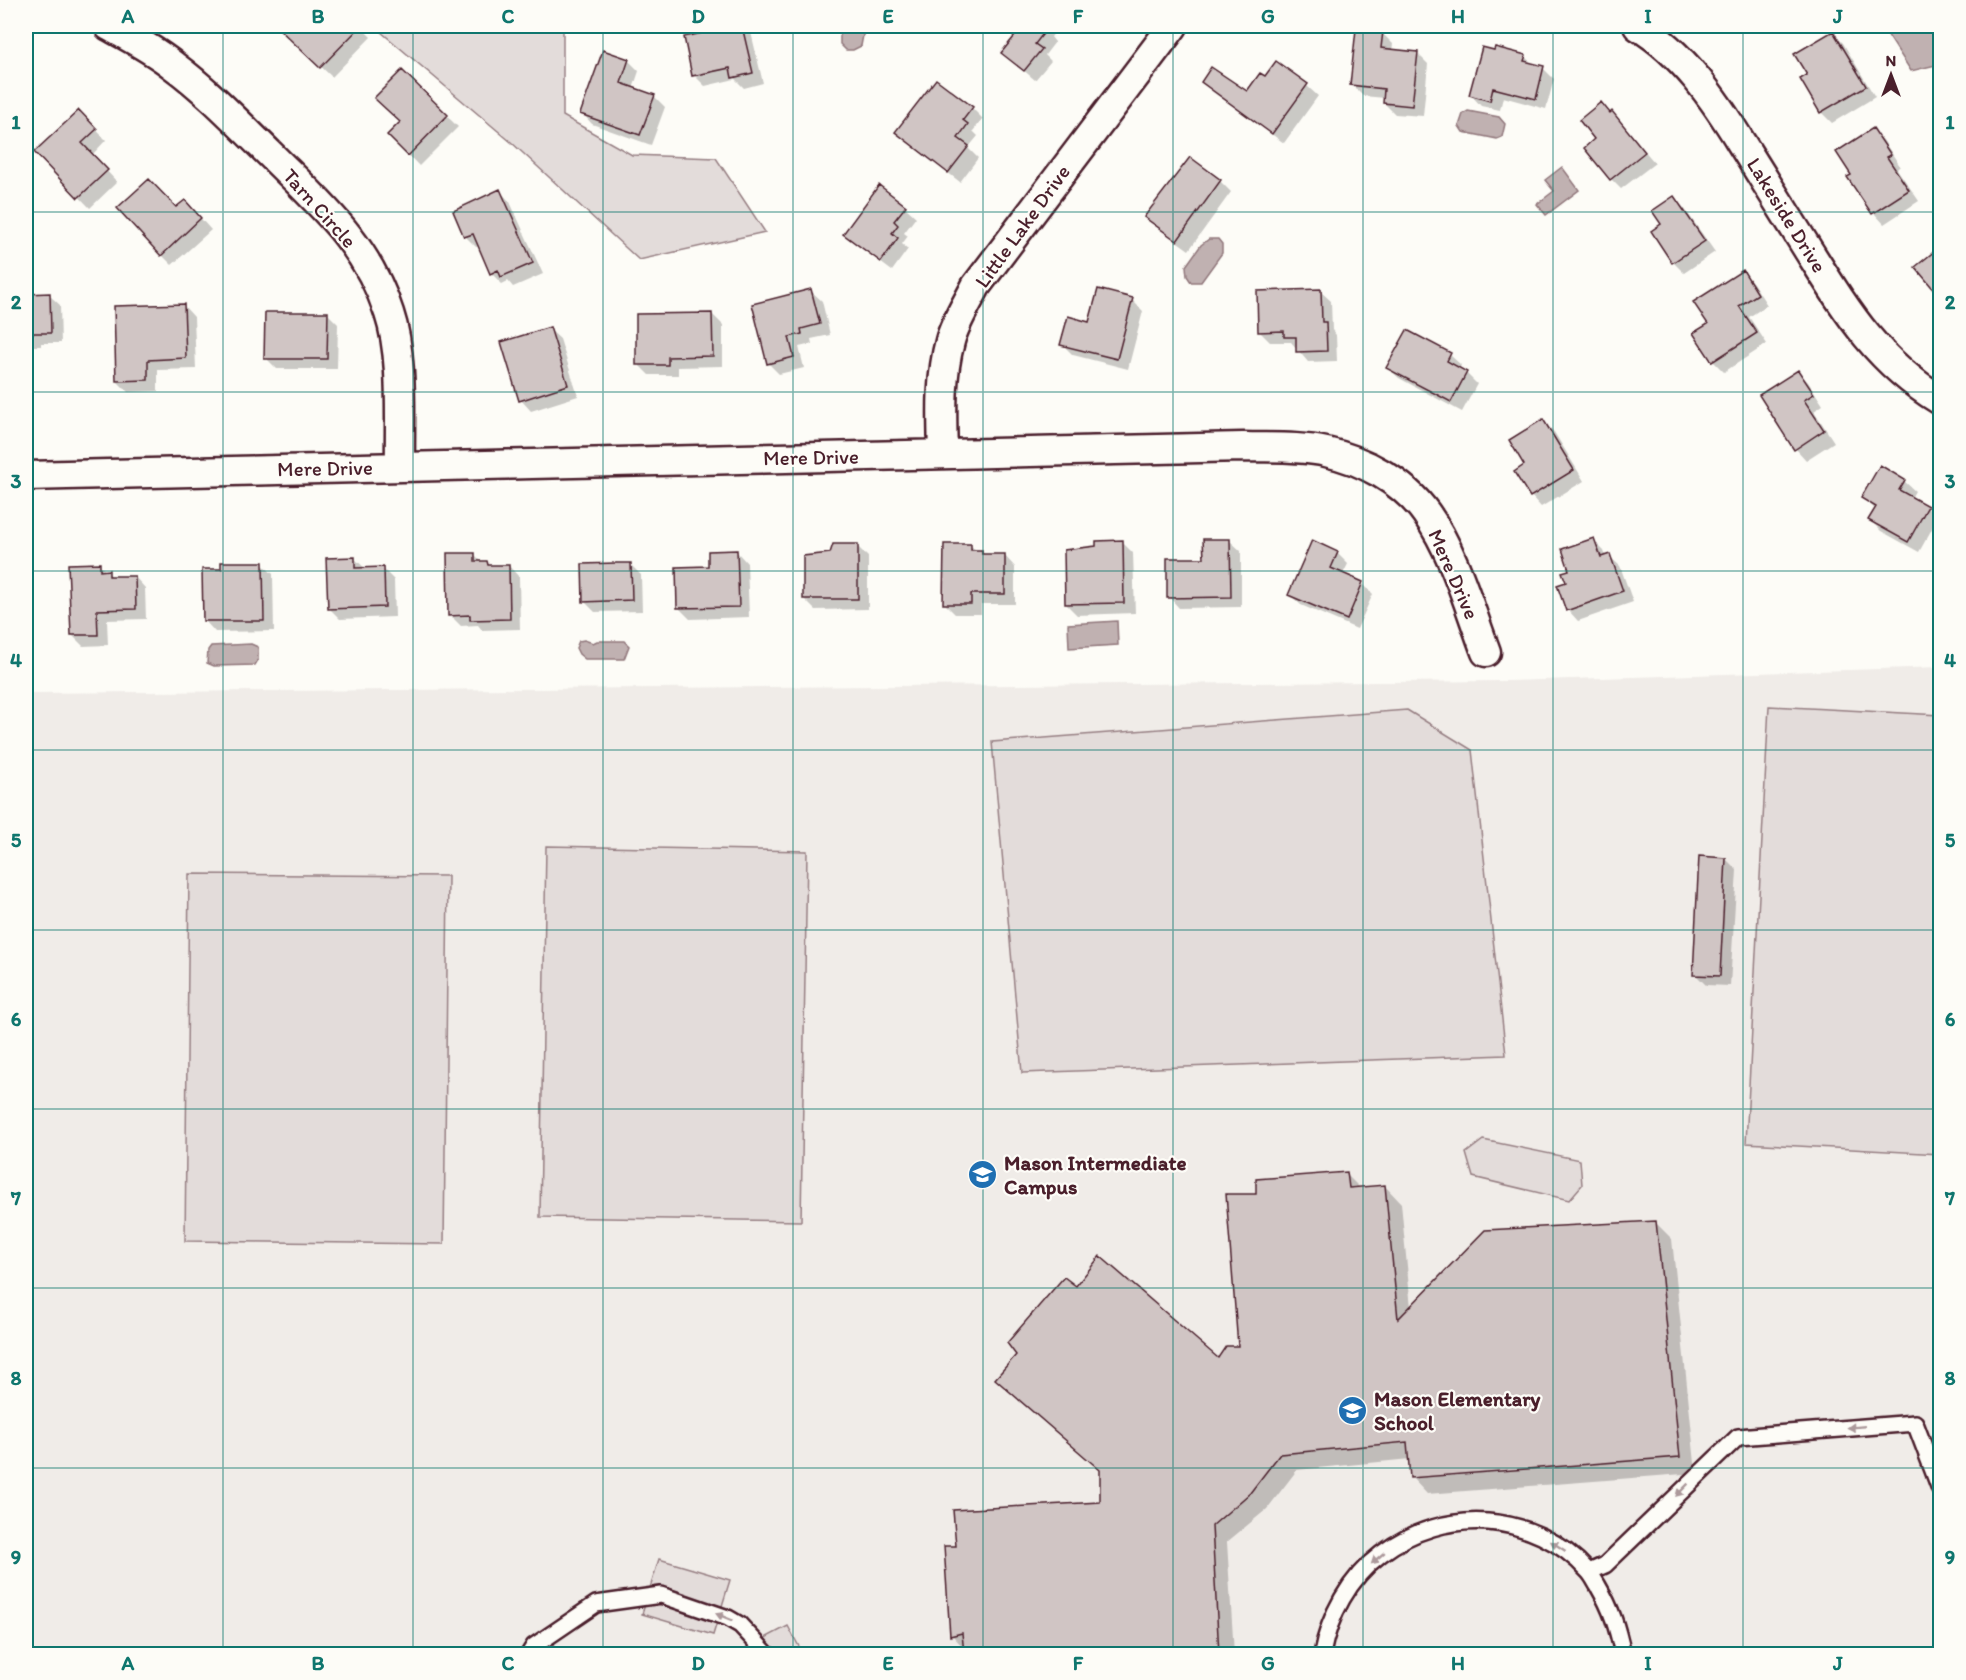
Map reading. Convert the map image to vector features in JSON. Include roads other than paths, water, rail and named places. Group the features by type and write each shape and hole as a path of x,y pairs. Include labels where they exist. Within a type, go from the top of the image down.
{"street":[{"name":"Tarn Circle","path":"109,26 140,42 206,92 325,209 353,240 375,276 390,314 398,376 400,466"},
{"name":"Little Lake Drive","path":"943,454 942,408 950,340 976,286 1173,26"},
{"name":"Lakeside Drive","path":"1638,26 1674,55 1701,84 1725,116 1843,306 1868,339 1897,368 1941,400"},
{"name":"Mere Drive","path":"26,476 1243,447 1304,449 1344,457 1380,473 1413,498 1426,513 1447,548 1486,652"}],"lane":[{"path":"1589,1572 1605,1565 1738,1437 1915,1423 1941,1489"},
{"path":"1322,1654 1333,1616 1353,1582 1380,1555 1414,1534 1455,1522 1492,1521 1532,1530 1563,1549 1589,1572 1611,1608 1623,1654"},
{"path":"529,1654 534,1646 596,1604 661,1595 729,1618 740,1625 768,1654"}],"place":[{"name":"Mason Intermediate Campus","path":"983,1174"},
{"name":"Mason Elementary School","path":"1353,1410"}]}
